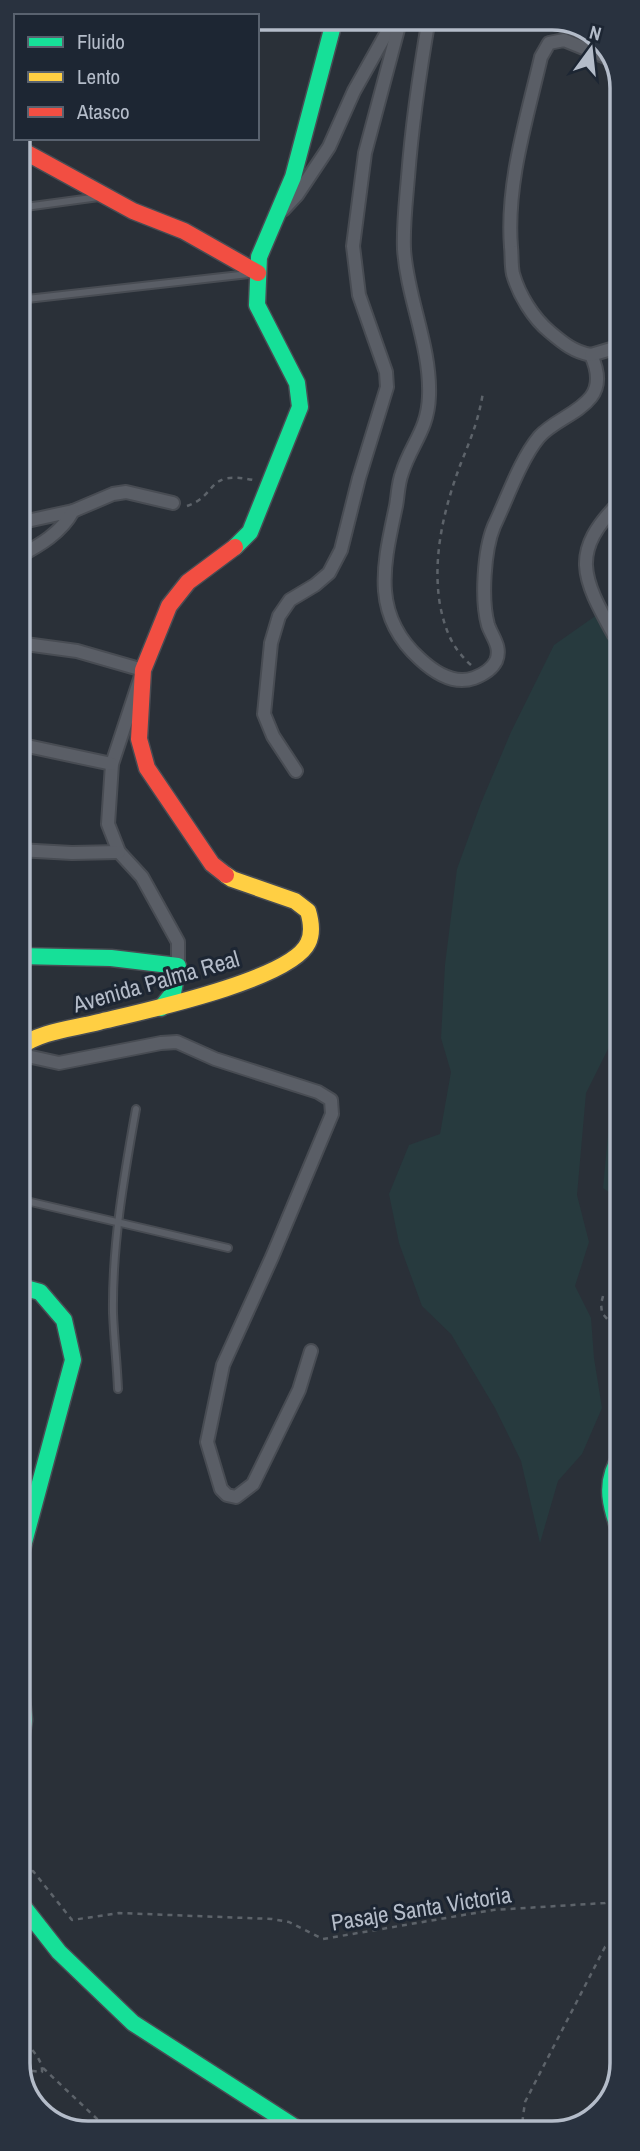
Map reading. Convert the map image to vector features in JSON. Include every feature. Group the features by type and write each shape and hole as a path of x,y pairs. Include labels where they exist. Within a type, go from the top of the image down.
{"main road":[{"name":"Avenida Palma Real","path":"30,1039 161,1008 265,973 290,961 306,947 313,929 309,911 295,901 232,879 212,864 147,768 139,739 143,670 169,606 188,582 236,546 250,532 300,407 297,383 257,306 259,257 293,177 332,30"},
{"path":"30,154 133,211 184,231 258,273"},
{"path":"30,956 111,958 178,967 173,993 161,1008"},
{"path":"30,1289 40,1292 64,1320 73,1360 30,1520"},
{"path":"610,1480 607,1489 610,1502"},
{"path":"31,1916 59,1952 133,2023 285,2121"}],"street":[{"path":"274,220 297,195 329,147 354,91 388,30"},
{"path":"296,771 273,736 264,715 271,643 279,616 290,600 329,573 341,550 359,478 387,387 386,372 359,295 353,247 365,153 398,30"},
{"path":"427,30 409,156 404,250 429,372 429,398 424,428 401,475 386,551 383,588 393,621 407,647 432,671 450,679 472,679 489,670 496,660 497,646 488,624 486,605 485,577 491,534 539,437 592,396 598,369 592,355"},
{"path":"599,54 564,40 555,40 545,48 520,151 510,237 513,273 527,306 544,327 580,353 592,355 610,349"},
{"path":"30,520 73,511 113,494 126,492 173,503"},
{"path":"30,551 44,543 67,521 73,511"},
{"path":"610,514 596,531 586,551 586,571 592,595 610,628"},
{"path":"30,644 76,650 143,670 112,764 108,824 119,852 142,877 178,942 178,967"},
{"path":"30,747 112,764"},
{"path":"30,851 119,852"},
{"path":"30,1057 59,1063 177,1042 215,1059 318,1092 331,1100 332,1114 223,1365 207,1442 221,1489 227,1494 236,1497 253,1484 299,1390 311,1351"}],"lane":[{"path":"30,206 104,196"},
{"path":"30,299 258,273"},
{"path":"118,1389 113,1312 119,1223 136,1109"},
{"path":"30,1202 228,1248"}],"path":[{"path":"472,666 458,654 444,628 437,585 437,555 448,505 477,426 483,392"},
{"path":"173,503 189,506 203,498 214,482 224,479 241,478 269,484"},
{"path":"603,1296 602,1313 610,1322"},
{"name":"Pasaje Santa Victoria","path":"30,1872 33,1871 72,1920 119,1913 272,1919 289,1922 323,1940 493,1910 610,1902"},
{"name":"Pasaje Santa Victoria","path":"30,1909 31,1916"},
{"path":"522,2121 525,2102 605,1947 610,1946"},
{"path":"30,2049 43,2068 99,2121"},
{"path":"31,2071 41,2072 43,2068"}],"green space":[{"path":"610,606 610,1045 586,1093 577,1195 589,1242 575,1286 591,1318 602,1408 582,1454 558,1481 540,1543 521,1461 495,1408 451,1334 422,1306 399,1243 389,1194 409,1145 440,1134 451,1072 441,1038 445,965 457,869 511,732 554,645"},
{"path":"610,1114 610,1193 603,1188"}],"traffic: fast":[{"path":"235,547 250,532 300,407 297,383 257,305 259,257 293,177 332,30"},
{"path":"30,956 111,958 178,966 173,993 161,1008"},
{"path":"30,1289 40,1292 64,1320 73,1360 30,1520"},
{"path":"610,1485 610,1496"},
{"path":"30,1915 59,1952 133,2023 285,2121"}],"traffic: slow":[{"path":"30,1041 46,1034 212,993 274,970 296,957 310,939 308,911 295,901 226,875"}],"traffic: jam":[{"path":"30,155 133,211 184,231 258,273"},
{"path":"226,875 212,864 147,768 139,739 143,670 169,606 188,582 235,547"}]}
